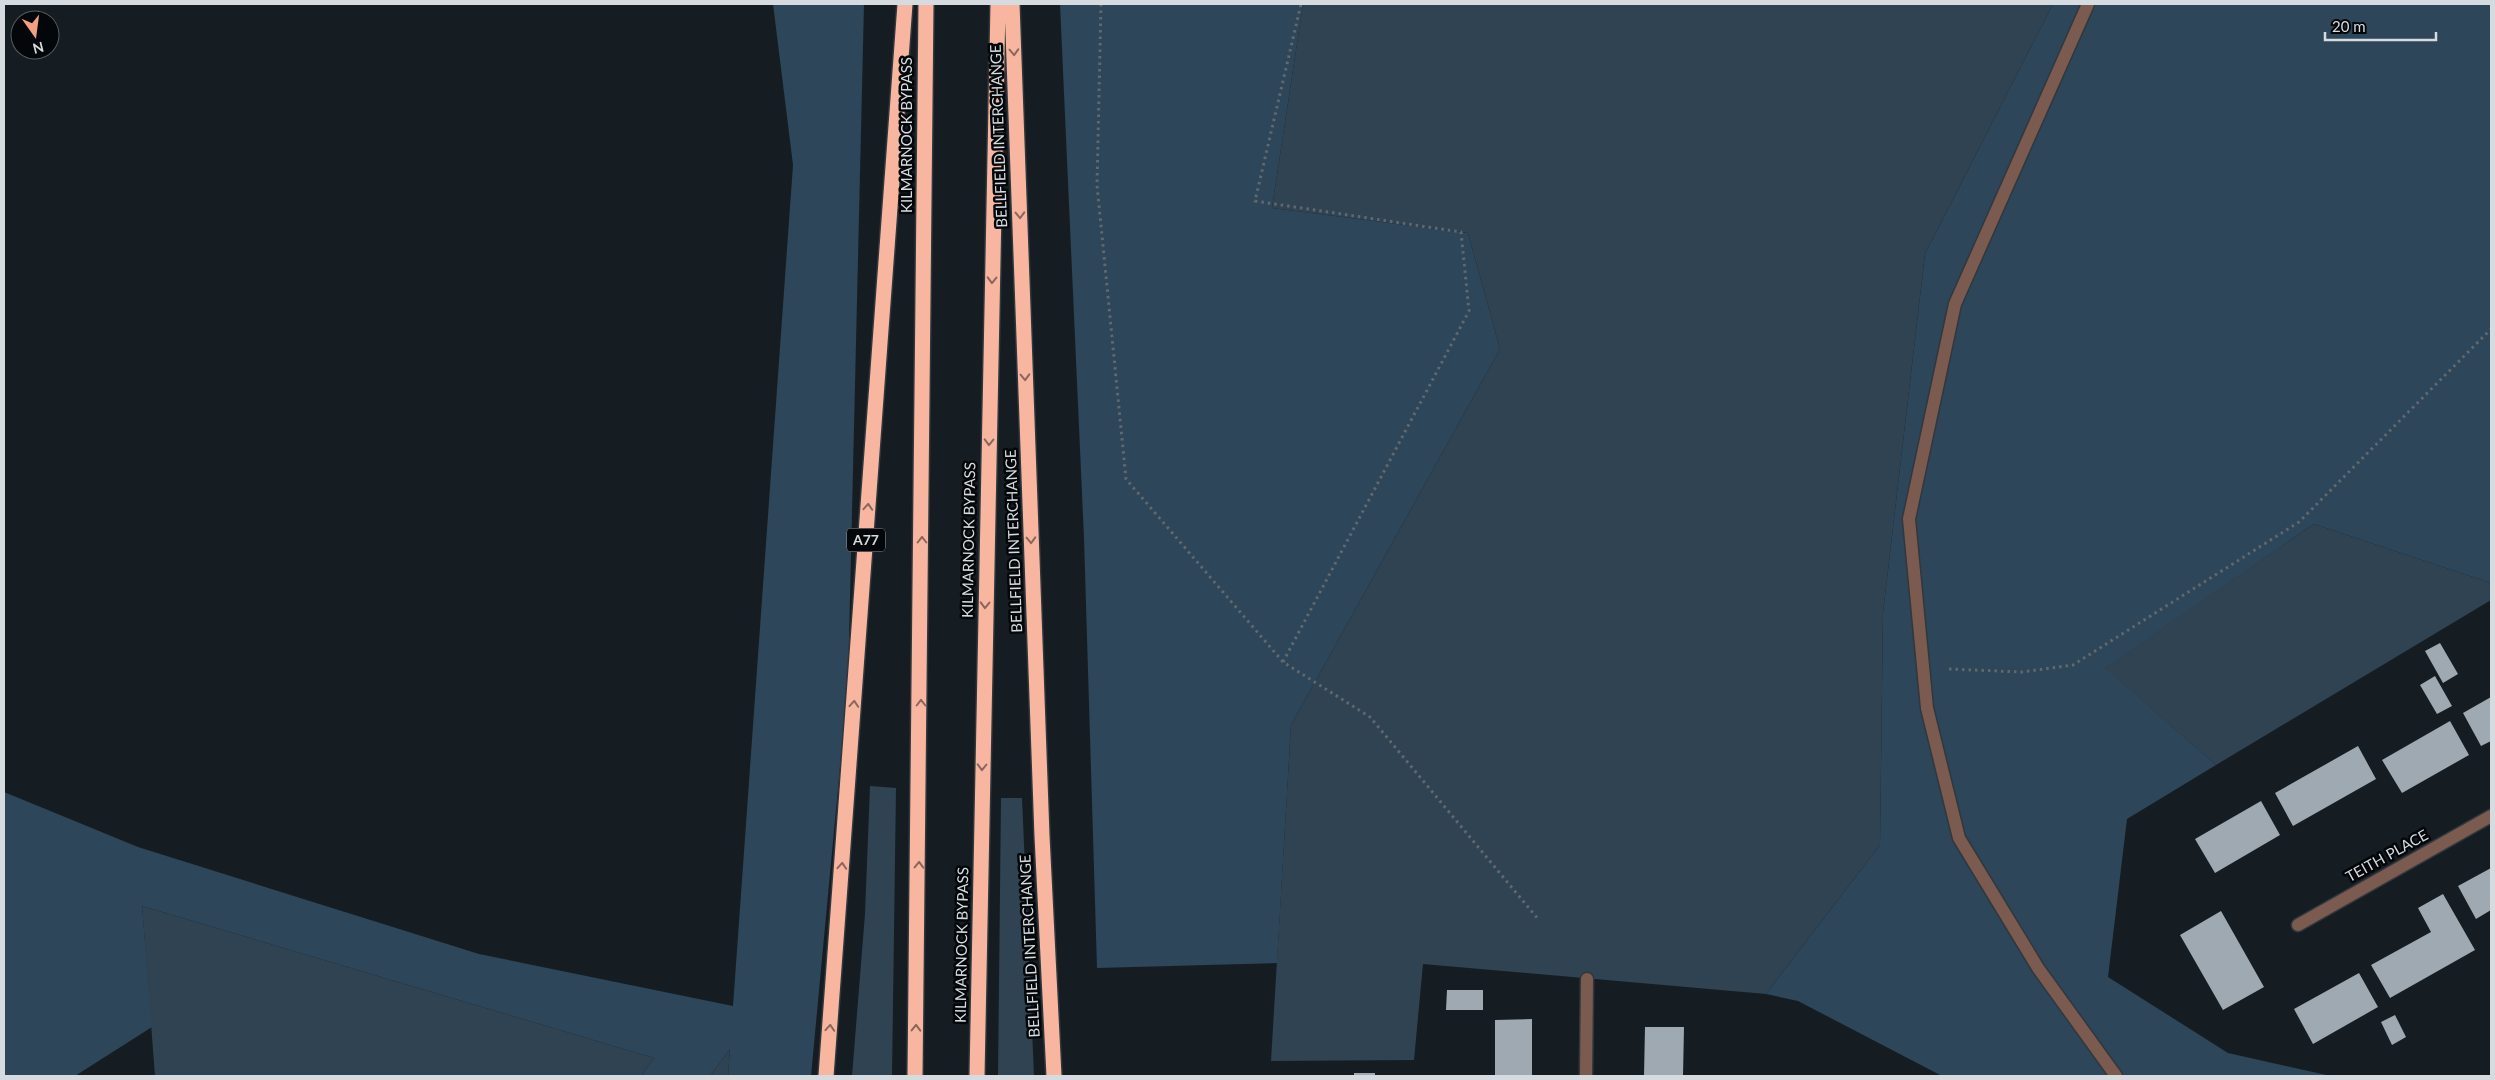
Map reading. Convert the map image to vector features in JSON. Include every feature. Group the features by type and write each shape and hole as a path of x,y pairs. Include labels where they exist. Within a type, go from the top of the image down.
{"highway":[{"name":"A77","path":"826,1076 906,4"},
{"name":"KILMARNOCK BYPASS","path":"916,1076 926,4"},
{"name":"KILMARNOCK BYPASS","path":"977,1076 998,4"},
{"name":"BELLFIELD INTERCHANGE","path":"1012,4 1042,836 1054,1076"}],"street":[{"path":"2088,4 1955,304 1909,519 1927,708 1959,838 2038,968 2116,1076"},
{"name":"TEITH PLACE","path":"2298,925 2491,816"},
{"path":"1586,1076 1587,979"}],"path":[{"path":"1100,4 1097,185 1126,479 1283,662 1370,717 1538,919"},
{"path":"1283,662 1468,311 1461,232 1255,201 1301,4"},
{"path":"1923,668 2022,672 2073,665 2299,522 2491,329"}],"shaded area":[{"path":"773,4 864,4 848,682 811,1076 728,1076 730,1049 710,1076 641,1076 654,1058 142,906 152,1027 75,1076 4,1076 4,792 138,847 479,954 733,1006 793,165"},
{"path":"1060,4 1303,4 1272,208 1468,233 1500,349 1291,725 1277,963 1097,968 1084,538"},
{"path":"1303,4 2053,4 1925,254 1883,613 1880,845 1766,994 1423,964 1414,1060 1271,1061 1291,725 1500,349 1468,233 1272,208"},
{"path":"2053,4 2491,4 2491,583 2314,524 2105,668 2216,765 2127,819 2108,977 2228,1053 2331,1076 1942,1076 1798,1001 1766,994 1880,845 1883,613 1925,254"},
{"path":"2314,524 2491,583 2491,600 2216,765 2104,668"},
{"path":"870,786 896,788 892,1076 852,1076 865,914"},
{"path":"1001,798 1022,798 1034,1076 998,1076"},
{"path":"142,906 654,1058 641,1076 155,1076"},
{"path":"730,1049 728,1076 710,1076"}],"building":[{"path":"2440,643 2458,674 2443,683 2425,651"},
{"path":"2435,676 2452,706 2437,714 2420,685"},
{"path":"2491,697 2491,741 2481,746 2463,713"},
{"path":"2450,721 2469,755 2402,793 2382,760"},
{"path":"2358,746 2376,779 2293,826 2275,793"},
{"path":"2261,801 2280,835 2215,873 2195,839"},
{"path":"2491,868 2491,910 2476,919 2458,886"},
{"path":"2443,894 2475,950 2390,998 2371,965 2431,932 2418,908"},
{"path":"2221,911 2264,987 2223,1010 2180,935"},
{"path":"2359,973 2378,1007 2313,1044 2294,1009"},
{"path":"1447,990 1483,990 1483,1010 1446,1010"},
{"path":"2395,1015 2406,1037 2392,1045 2381,1022"},
{"path":"1532,1019 1532,1076 1495,1076 1495,1020"},
{"path":"1645,1027 1684,1027 1683,1076 1644,1076"},
{"path":"1354,1073 1375,1073 1375,1076 1354,1076"}]}
